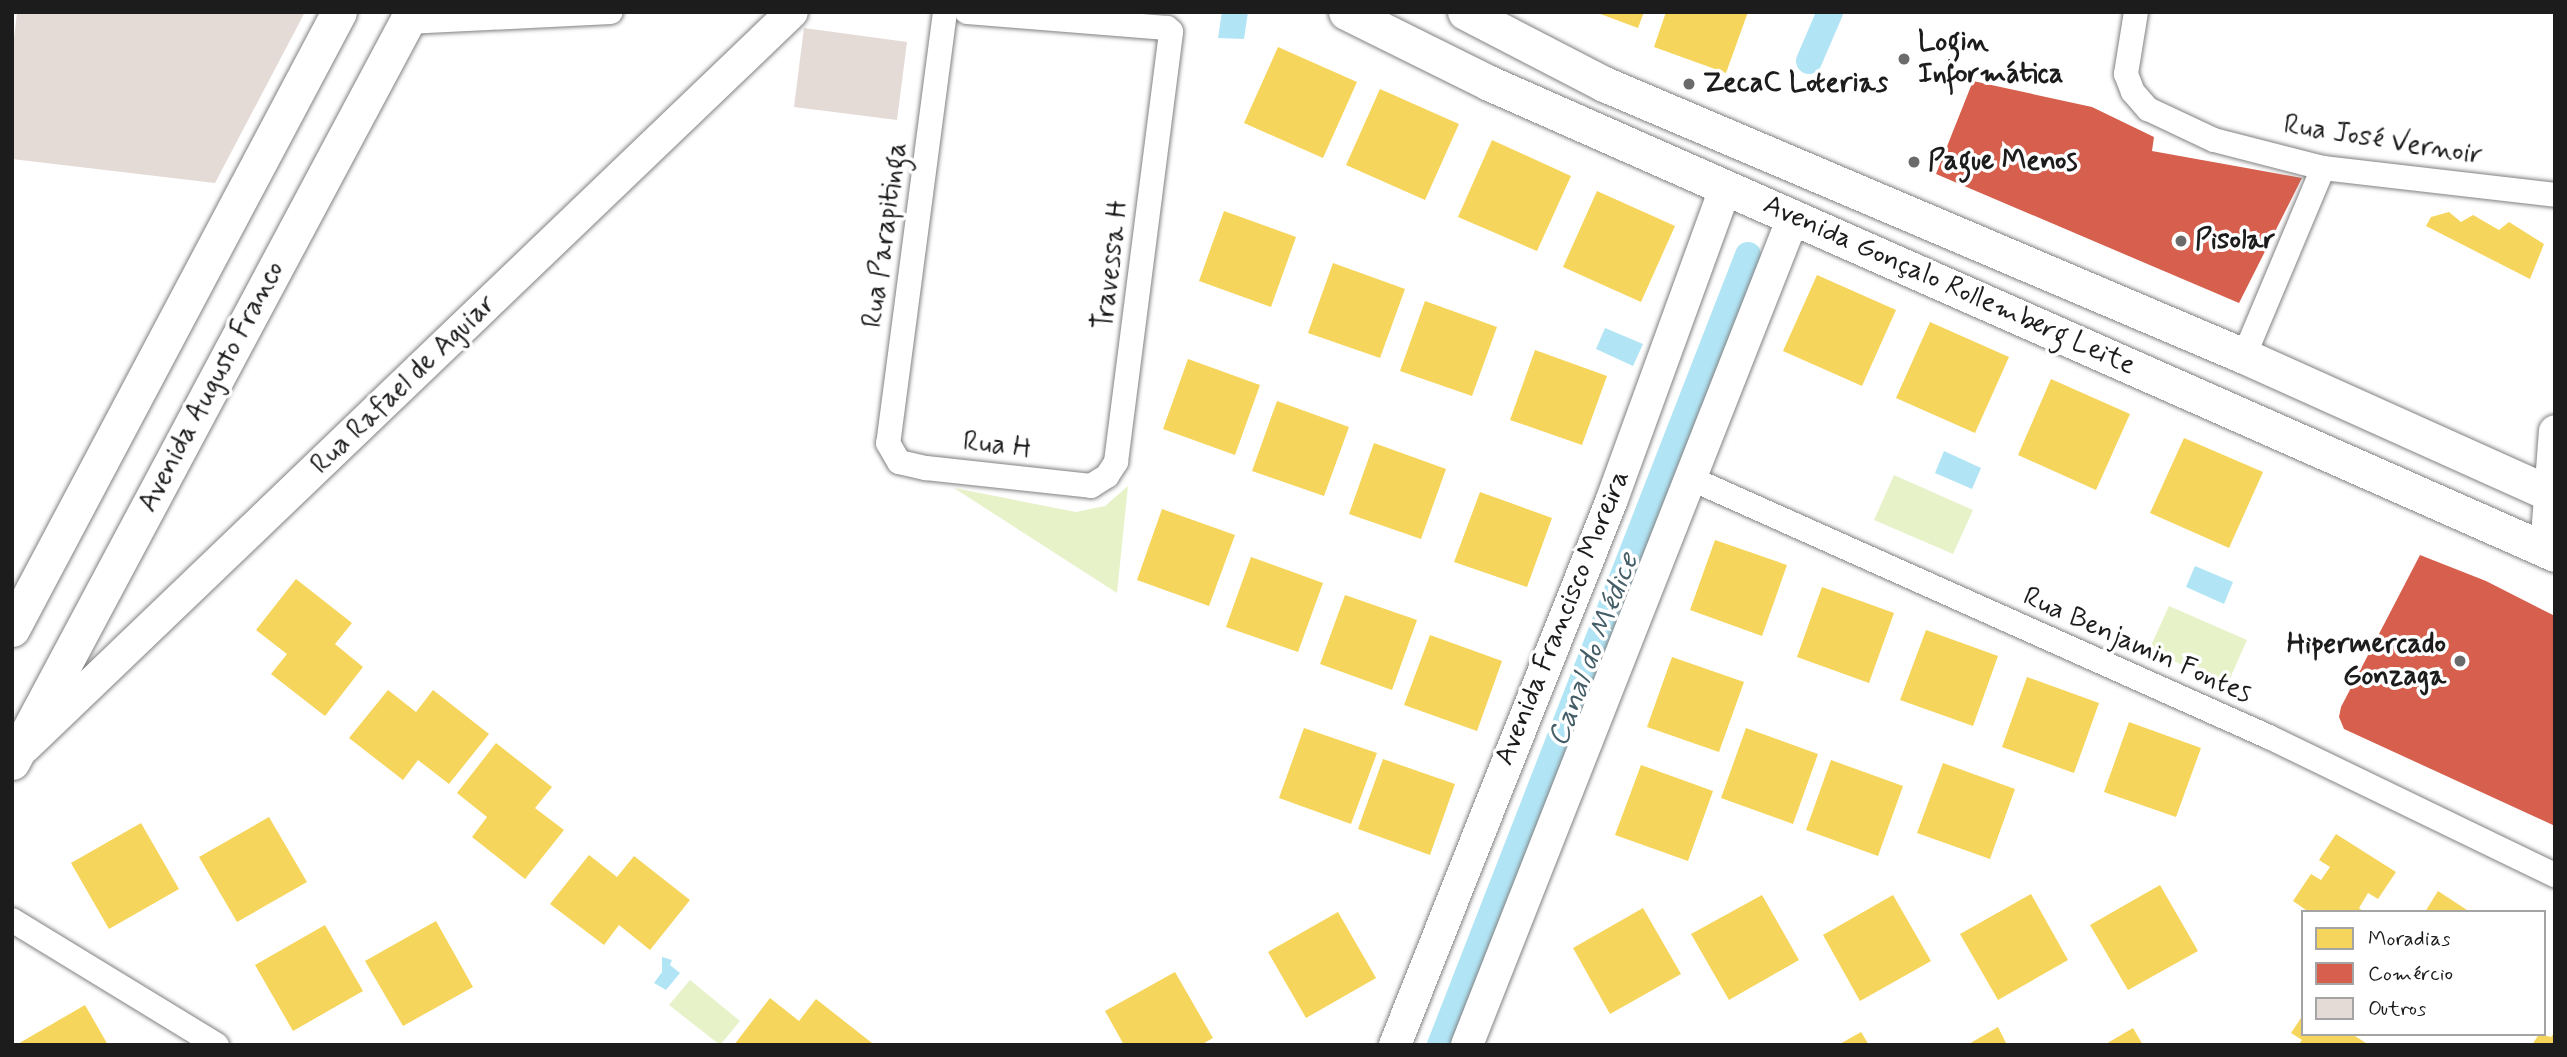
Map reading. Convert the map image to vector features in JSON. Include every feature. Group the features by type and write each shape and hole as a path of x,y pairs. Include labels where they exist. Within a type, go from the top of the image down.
{"main road":[{"path":"12,629 340,12"},
{"name":"Avenida Gonçalo Rollemberg Leite","path":"1346,12 1489,83 1725,189 2551,552"},
{"name":"Avenida Gonçalo Rollemberg Leite","path":"1465,12 1604,83 2245,356 2551,495"},
{"name":"Avenida Augusto Franco","path":"13,759 409,17"},
{"path":"1489,83 1475,60 1483,47 1490,46 1604,83"}],"street":[{"path":"409,17 611,12"},
{"name":"Rua Rafael de Aguiar","path":"13,759 792,12"},
{"name":"Rua Parapitinga","path":"898,462 888,443 945,12"},
{"name":"Travessa H","path":"967,12 1167,28 1171,40 1116,462 1107,476 1091,486"},
{"name":"Rua José Vernoir","path":"2136,12 2126,74 2133,92 2148,109 2214,139 2323,168 2555,195"},
{"path":"2245,356 2323,168"},
{"name":"Avenida Francisco Moreira","path":"1395,1045 1611,502 1725,189"},
{"path":"1467,1045 1692,480 1793,218"},
{"path":"2551,552 2555,431"},
{"name":"Rua H","path":"898,462 1091,486"},
{"name":"Rua Benjamin Fontes","path":"1692,480 2269,737 2555,875"},
{"path":"12,920 218,1045"}],"green space":[{"path":"1894,475 1973,510 1953,554 1874,520"},
{"path":"1128,486 1117,593 954,488 1076,512 1105,506"},
{"path":"2169,606 2247,640 2227,685 2149,650"},
{"path":"690,980 740,1021 720,1045 669,1005"}],"water":[{"path":"1222,12 1248,12 1244,39 1218,38"},
{"path":"1605,328 1643,344 1633,366 1596,349"},
{"path":"1944,451 1981,468 1972,489 1935,473"},
{"path":"2195,566 2233,582 2224,604 2186,587"},
{"path":"662,957 672,960 670,965 680,973 666,990 654,983 662,972"}],"building: Moradias":[{"path":"1595,12 1644,12 1638,28"},
{"path":"1666,12 1748,12 1726,73 1654,47"},
{"path":"1278,47 1357,82 1323,158 1244,123"},
{"path":"1380,89 1459,124 1425,200 1346,165"},
{"path":"1492,140 1571,176 1537,251 1458,217"},
{"path":"1597,191 1675,226 1641,302 1563,267"},
{"path":"1224,211 1296,237 1271,307 1199,281"},
{"path":"2449,212 2461,222 2473,215 2499,230 2509,222 2544,244 2530,279 2426,226 2431,217"},
{"path":"1333,263 1405,289 1380,358 1308,333"},
{"path":"1817,275 1896,310 1862,386 1783,351"},
{"path":"1425,301 1497,327 1472,396 1400,371"},
{"path":"1930,322 2009,357 1975,433 1896,398"},
{"path":"1535,350 1607,376 1582,445 1510,420"},
{"path":"1188,359 1260,385 1235,455 1163,429"},
{"path":"2051,379 2130,414 2096,490 2018,455"},
{"path":"1277,401 1349,427 1324,496 1252,471"},
{"path":"2184,438 2263,472 2229,548 2150,513"},
{"path":"1374,443 1446,469 1421,539 1349,514"},
{"path":"1480,492 1552,518 1527,587 1454,562"},
{"path":"1162,509 1235,535 1209,606 1137,580"},
{"path":"1715,540 1787,565 1762,636 1690,610"},
{"path":"1251,557 1323,583 1298,652 1226,627"},
{"path":"296,579 352,623 335,644 363,667 325,716 271,674 287,654 256,630"},
{"path":"1822,587 1894,613 1869,683 1797,657"},
{"path":"1345,595 1417,620 1392,690 1320,664"},
{"path":"1926,630 1998,656 1973,726 1900,700"},
{"path":"1430,635 1502,661 1477,731 1404,705"},
{"path":"1672,657 1744,682 1719,752 1647,727"},
{"path":"2027,677 2099,703 2074,773 2002,747"},
{"path":"388,690 416,712 433,690 489,734 449,784 418,760 403,780 349,738"},
{"path":"2129,722 2201,748 2176,817 2104,792"},
{"path":"1304,728 1377,753 1351,824 1279,798"},
{"path":"1746,728 1818,754 1793,824 1721,798"},
{"path":"496,743 552,787 535,808 564,830 525,879 472,837 487,817 457,793"},
{"path":"1383,759 1455,784 1430,855 1358,829"},
{"path":"1831,760 1903,786 1878,856 1806,830"},
{"path":"1943,763 2015,789 1990,859 1917,833"},
{"path":"1641,765 1713,791 1688,861 1615,835"},
{"path":"269,817 307,882 237,922 199,857"},
{"path":"141,823 179,889 109,929 71,863"},
{"path":"2336,834 2396,872 2378,899 2368,893 2359,908 2362,910 2306,910 2293,901 2311,874 2321,880 2330,867 2319,860"},
{"path":"589,855 617,877 634,856 690,900 650,950 619,925 604,945 550,904"},
{"path":"2160,885 2198,951 2128,990 2090,925"},
{"path":"2438,891 2467,910 2426,910"},
{"path":"2031,894 2068,960 1998,1000 1960,934"},
{"path":"1762,895 1799,960 1729,1000 1691,934"},
{"path":"1893,895 1931,961 1860,1001 1823,935"},
{"path":"1643,908 1681,974 1610,1014 1573,948"},
{"path":"1338,912 1376,978 1306,1018 1268,952"},
{"path":"436,921 473,987 403,1026 365,961"},
{"path":"325,925 363,991 293,1031 255,965"},
{"path":"1175,972 1213,1038 1201,1045 1124,1045 1105,1011"},
{"path":"770,998 799,1021 816,999 872,1043 734,1045"},
{"path":"85,1005 108,1045 16,1045"},
{"path":"2301,1018 2301,1036 2355,1036 2369,1045 2298,1045 2302,1040 2291,1033"},
{"path":"1998,1027 2007,1045 1967,1045"},
{"path":"2133,1028 2143,1045 2104,1045"},
{"path":"1861,1032 1869,1045 1838,1045"},
{"path":"2555,1032 2555,1045 2532,1045 2538,1036 2551,1037"}],"building: Comércio":[{"name":"Pisolar","path":"1973,81 2092,107 2154,137 2152,151 2302,178 2239,303 1936,174"},
{"name":"Hipermercado Gonzaga","path":"2420,555 2486,581 2555,616 2555,826 2344,729 2339,717 2341,707"}],"building: Outros":[{"path":"17,12 305,12 215,183 12,159 12,57"},
{"path":"804,28 907,42 897,120 794,107"}],"waterway":[{"path":"1809,61 1830,12"},
{"name":"Canal do Médice","path":"1440,1045 1748,255"}],"place":[{"name":"Login Informática","path":"1904,59"},
{"name":"ZecaC Loterias","path":"1689,84"},
{"name":"Pague Menos","path":"1914,162"},
{"name":"Pisolar","path":"2181,241"},
{"name":"Hipermercado Gonzaga","path":"2460,661"}]}
